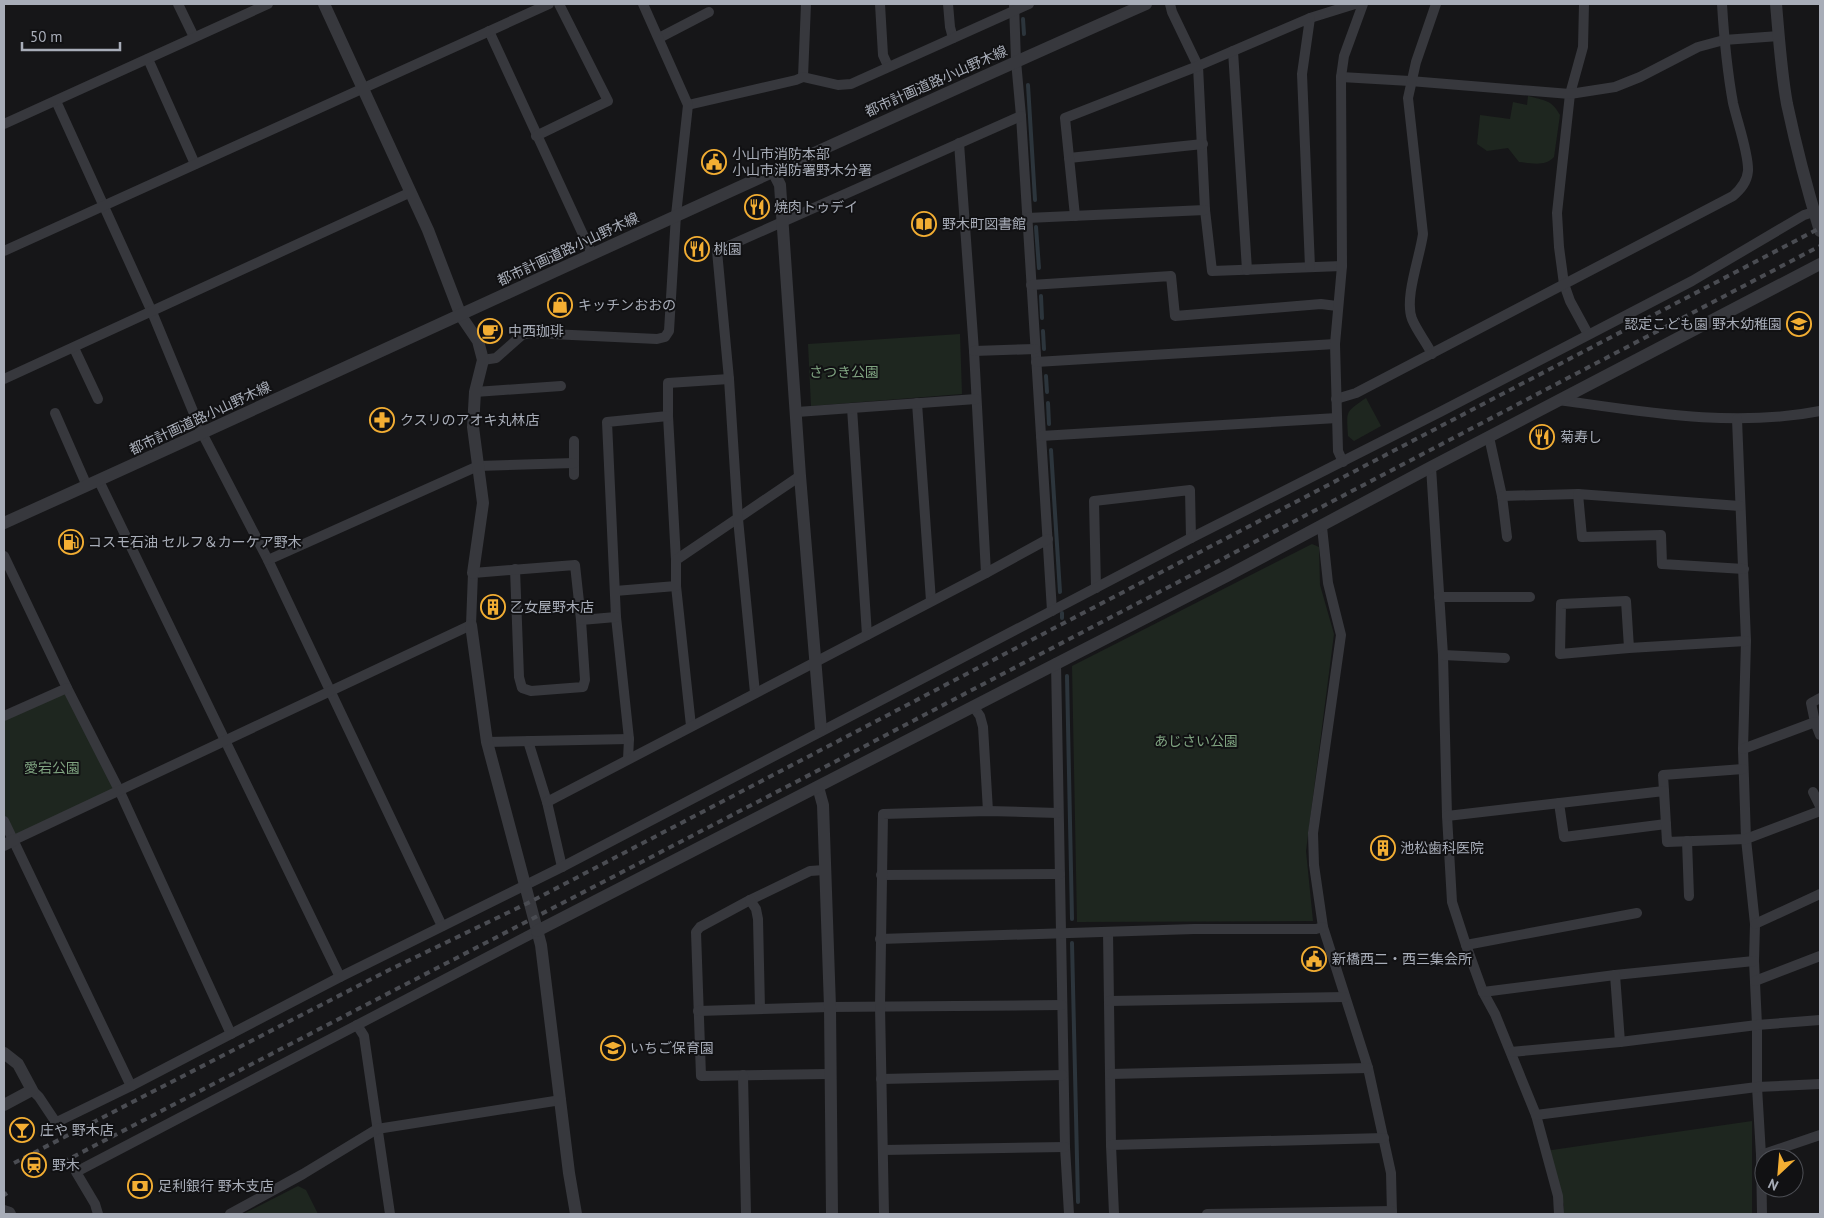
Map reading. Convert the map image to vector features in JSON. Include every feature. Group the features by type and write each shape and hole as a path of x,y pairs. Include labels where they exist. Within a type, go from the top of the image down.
{"street":[{"path":"178,4 194,37"},
{"path":"4,124 268,4"},
{"path":"324,4 428,230 461,316 478,341 483,360 475,392 473,427 483,503 473,573 471,625 487,742 524,885 542,945 560,1100 576,1214"},
{"path":"4,251 549,4"},
{"path":"536,136 608,101 559,4"},
{"path":"483,360 496,358 522,335 530,333 657,339 665,337 669,331 676,215 688,105 643,4"},
{"path":"803,76 806,4"},
{"path":"880,4 884,55 888,66"},
{"path":"948,4 953,38"},
{"path":"688,105 796,80 803,76 838,85 850,84 953,38 1014,7 1029,4"},
{"name":"都市計画道路小山野木線","path":"4,523 461,316 772,171 1146,4"},
{"path":"1170,4 1198,66 1205,210 1212,271 1342,266"},
{"path":"1075,216 1065,118 1198,66 1310,18 1355,4"},
{"path":"1342,462 1338,451 1335,344 1342,266 1341,77 1344,56 1363,4"},
{"path":"1432,354 1412,320 1409,309 1423,234 1408,98 1410,81 1436,4"},
{"path":"1584,4 1583,47 1570,94 1557,213 1564,284 1570,300 1588,334"},
{"path":"1336,399 1356,393 1432,354 1733,196 1742,188 1746,181 1747,164 1733,103 1724,40 1722,4"},
{"path":"1776,4 1787,102 1820,231"},
{"path":"1014,7 1052,611"},
{"path":"659,38 709,12"},
{"path":"1310,18 1302,74 1310,266"},
{"path":"489,31 592,254"},
{"path":"1341,77 1570,94 1615,87 1640,77 1698,47 1724,40 1779,36"},
{"path":"1233,51 1247,270"},
{"path":"148,59 194,164"},
{"path":"56,101 152,312 202,433 268,560 442,926"},
{"path":"755,693 738,519 729,379 717,251 1021,116"},
{"path":"959,143 974,351 986,573"},
{"path":"1069,158 1203,144"},
{"path":"772,171 780,186 800,476 822,730"},
{"path":"4,379 411,192"},
{"path":"1027,218 1205,210"},
{"path":"4,1053 18,1064 32,1090 39,1096 54,1121 59,1121 131,1086 340,977 562,867 1191,538 1692,281 1804,215 1814,212"},
{"path":"98,1214 95,1205 76,1172 537,931 1322,527 1431,467 1820,264"},
{"path":"1031,285 1172,276 1175,316 1321,304 1337,306"},
{"path":"1036,362 1335,344"},
{"path":"74,348 98,399"},
{"path":"974,351 1035,349"},
{"path":"691,726 676,586 668,383 729,379"},
{"path":"475,392 561,386"},
{"path":"797,412 976,399"},
{"path":"1559,400 1654,414 1737,419 1803,414 1820,410"},
{"path":"917,404 931,601"},
{"path":"852,408 867,635"},
{"path":"55,413 226,741 340,977"},
{"path":"628,759 629,739 614,590 607,422 668,416"},
{"path":"1041,436 1337,418"},
{"path":"1737,419 1746,642 1742,749 1746,839 1755,924 1757,1087 1761,1148"},
{"path":"1489,437 1502,496 1507,536"},
{"path":"574,441 574,475"},
{"path":"268,560 478,466 574,463"},
{"path":"1431,467 1443,655 1447,816 1452,902 1483,992 1536,1115 1545,1142 1558,1196 1559,1214"},
{"path":"676,560 800,476"},
{"path":"1096,588 1094,500 1190,490 1191,538"},
{"path":"1502,496 1578,494 1740,506"},
{"path":"1578,494 1582,537 1661,535 1662,564 1744,569"},
{"path":"1207,1214 1392,1213 1391,1173 1384,1138 1368,1068 1323,927 1314,864 1313,833 1342,635 1328,583 1322,527"},
{"path":"547,802 1048,539"},
{"path":"4,556 67,688 120,792 231,1034"},
{"path":"473,573 514,569 575,565 585,680 583,687 531,692 522,688 519,678 514,569"},
{"path":"614,590 676,586"},
{"path":"1439,596 1530,597"},
{"path":"1629,648 1626,601 1561,604 1560,654 1629,648 1746,642"},
{"path":"581,620 616,618"},
{"path":"9,843 471,625"},
{"path":"1443,655 1505,658"},
{"path":"1056,663 1063,1075 1069,1214"},
{"path":"4,716 67,688"},
{"path":"1820,698 1811,703 1820,735"},
{"path":"973,706 980,716 983,727 988,811"},
{"path":"1742,749 1815,722"},
{"path":"487,742 629,739"},
{"path":"528,741 547,802 562,867"},
{"path":"1743,769 1663,775 1668,842 1746,839 1820,811"},
{"path":"818,788 823,805 830,1006 832,1214"},
{"path":"1447,816 1664,791"},
{"path":"1813,792 1820,806"},
{"path":"1559,803 1564,837 1666,824"},
{"path":"884,1214 880,1006 883,814 988,811 1058,813"},
{"path":"4,821 9,843 131,1086"},
{"path":"1687,841 1690,896"},
{"path":"824,870 810,872 750,900 696,932 698,1011 701,1076 830,1074"},
{"path":"881,875 1060,874"},
{"path":"1755,924 1820,894"},
{"path":"750,900 756,909 758,919 760,1009"},
{"path":"1466,945 1637,912"},
{"path":"880,939 1194,929 1316,929 1323,927"},
{"path":"1108,932 1111,1145 1114,1214"},
{"path":"1755,981 1820,956"},
{"path":"1483,992 1754,961"},
{"path":"1615,976 1620,1042"},
{"path":"1109,1001 1344,997"},
{"path":"698,1011 830,1006 1062,1005"},
{"path":"1510,1052 1820,1020"},
{"path":"357,1026 364,1036 390,1214"},
{"path":"1110,1074 1368,1068"},
{"path":"743,1075 746,1214"},
{"path":"881,1079 1063,1075"},
{"path":"1536,1115 1757,1087 1820,1084"},
{"path":"4,1105 32,1090"},
{"path":"230,1214 303,1174 377,1129 560,1100"},
{"path":"1782,1148 1820,1135"},
{"path":"1111,1145 1384,1138"},
{"path":"883,1150 1065,1147"},
{"path":"1762,1198 1762,1214"},
{"path":"4,1210 11,1214"}],"green space":[{"path":"1528,96 1550,103 1560,115 1554,157 1542,163 1519,162 1508,148 1487,151 1477,144 1480,115 1510,119 1513,102 1527,105"},
{"name":"さつき公園","path":"960,334 962,394 811,406 808,344"},
{"path":"1366,398 1381,426 1354,441 1348,436 1348,413"},
{"name":"あじさい公園","path":"1312,544 1319,547 1320,585 1334,634 1306,851 1313,921 1077,922 1072,666"},
{"name":"愛宕公園","path":"66,690 118,791 16,838 4,814 4,719"},
{"path":"1752,1121 1752,1214 1563,1214 1564,1205 1545,1151"},
{"path":"298,1186 306,1190 318,1214 243,1214"}],"waterway":[{"path":"1023,19 1024,34"},
{"path":"1028,85 1035,200"},
{"path":"1036,227 1039,268"},
{"path":"1041,296 1042,318"},
{"path":"1043,331 1044,349"},
{"path":"1046,376 1047,392"},
{"path":"1048,403 1049,424"},
{"path":"1051,450 1060,592"},
{"path":"1062,613 1062,618"},
{"path":"1067,676 1072,919"},
{"path":"1072,943 1078,1202"}],"railway":[{"path":"14,1163 389,970 530,902 1820,228"},
{"path":"63,1162 844,757 1820,246"}],"place":[{"name":"小山市消防本部 小山市消防署野木分署","path":"714,162"},
{"name":"焼肉トゥデイ","path":"757,207"},
{"name":"野木町図書館","path":"924,224"},
{"name":"桃園","path":"697,249"},
{"name":"キッチンおおの","path":"560,305"},
{"name":"認定こども園 野木幼稚園","path":"1799,324"},
{"name":"中西珈琲","path":"490,331"},
{"name":"クスリのアオキ丸林店","path":"382,420"},
{"name":"菊寿し","path":"1542,437"},
{"name":"コスモ石油 セルフ＆カーケア野木","path":"71,542"},
{"name":"乙女屋野木店","path":"493,607"},
{"name":"池松歯科医院","path":"1383,848"},
{"name":"新橋西二・西三集会所","path":"1314,959"},
{"name":"いちご保育園","path":"613,1048"},
{"name":"庄や 野木店","path":"22,1130"},
{"name":"野木","path":"34,1165"},
{"name":"足利銀行 野木支店","path":"140,1186"}]}
